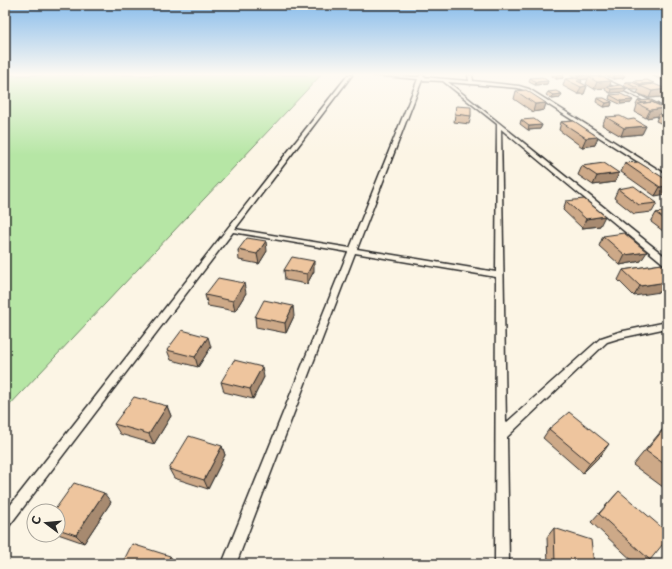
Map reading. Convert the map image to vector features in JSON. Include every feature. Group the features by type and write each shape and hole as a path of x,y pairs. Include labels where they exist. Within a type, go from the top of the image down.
{"lane":[{"path":"5,522 329,102"},
{"path":"229,564 411,102"},
{"path":"471,102 667,262"},
{"path":"546,102 667,178"},
{"path":"649,102 667,110"},
{"path":"499,124 502,564"},
{"path":"230,230 500,276"},
{"path":"501,435 604,340 619,335 667,325"}],"green space":[{"path":"5,102 296,102 5,410"}],"building":[{"path":"531,102 544,102 546,103 535,104"},
{"path":"639,102 654,102 659,104 652,102 643,103"},
{"path":"652,102 664,108 650,110 638,104"},
{"path":"456,106 471,107 471,116 455,114"},
{"path":"667,112 667,116 660,113"},
{"path":"620,116 628,120 634,119 646,126 624,128 606,117"},
{"path":"534,119 542,125 529,126 521,120"},
{"path":"574,121 598,137 586,138 561,122"},
{"path":"638,162 667,180 667,186 660,187 625,163"},
{"path":"604,163 619,173 597,176 582,166"},
{"path":"634,186 657,203 639,205 618,189"},
{"path":"584,199 605,216 586,219 566,201"},
{"path":"667,211 667,221 656,213"},
{"path":"624,233 647,252 625,255 603,236"},
{"path":"247,238 266,241 257,254 238,250"},
{"path":"292,257 314,261 307,274 284,270"},
{"path":"662,264 667,269 667,282 640,286 623,270"},
{"path":"218,278 244,283 233,301 205,295"},
{"path":"264,300 293,306 285,323 255,317"},
{"path":"182,330 208,337 195,357 167,350"},
{"path":"234,360 262,367 250,389 221,382"},
{"path":"134,397 167,406 149,434 114,424"},
{"path":"569,412 609,444 590,463 549,429"},
{"path":"667,425 667,466 646,451"},
{"path":"189,436 222,446 204,480 169,469"},
{"path":"74,483 104,493 76,535 66,532 66,503 60,503"},
{"path":"619,491 667,532 667,539 650,560 599,514"},
{"path":"554,528 591,540 594,564 555,564"},
{"path":"132,544 170,556 167,564 122,564"}]}
